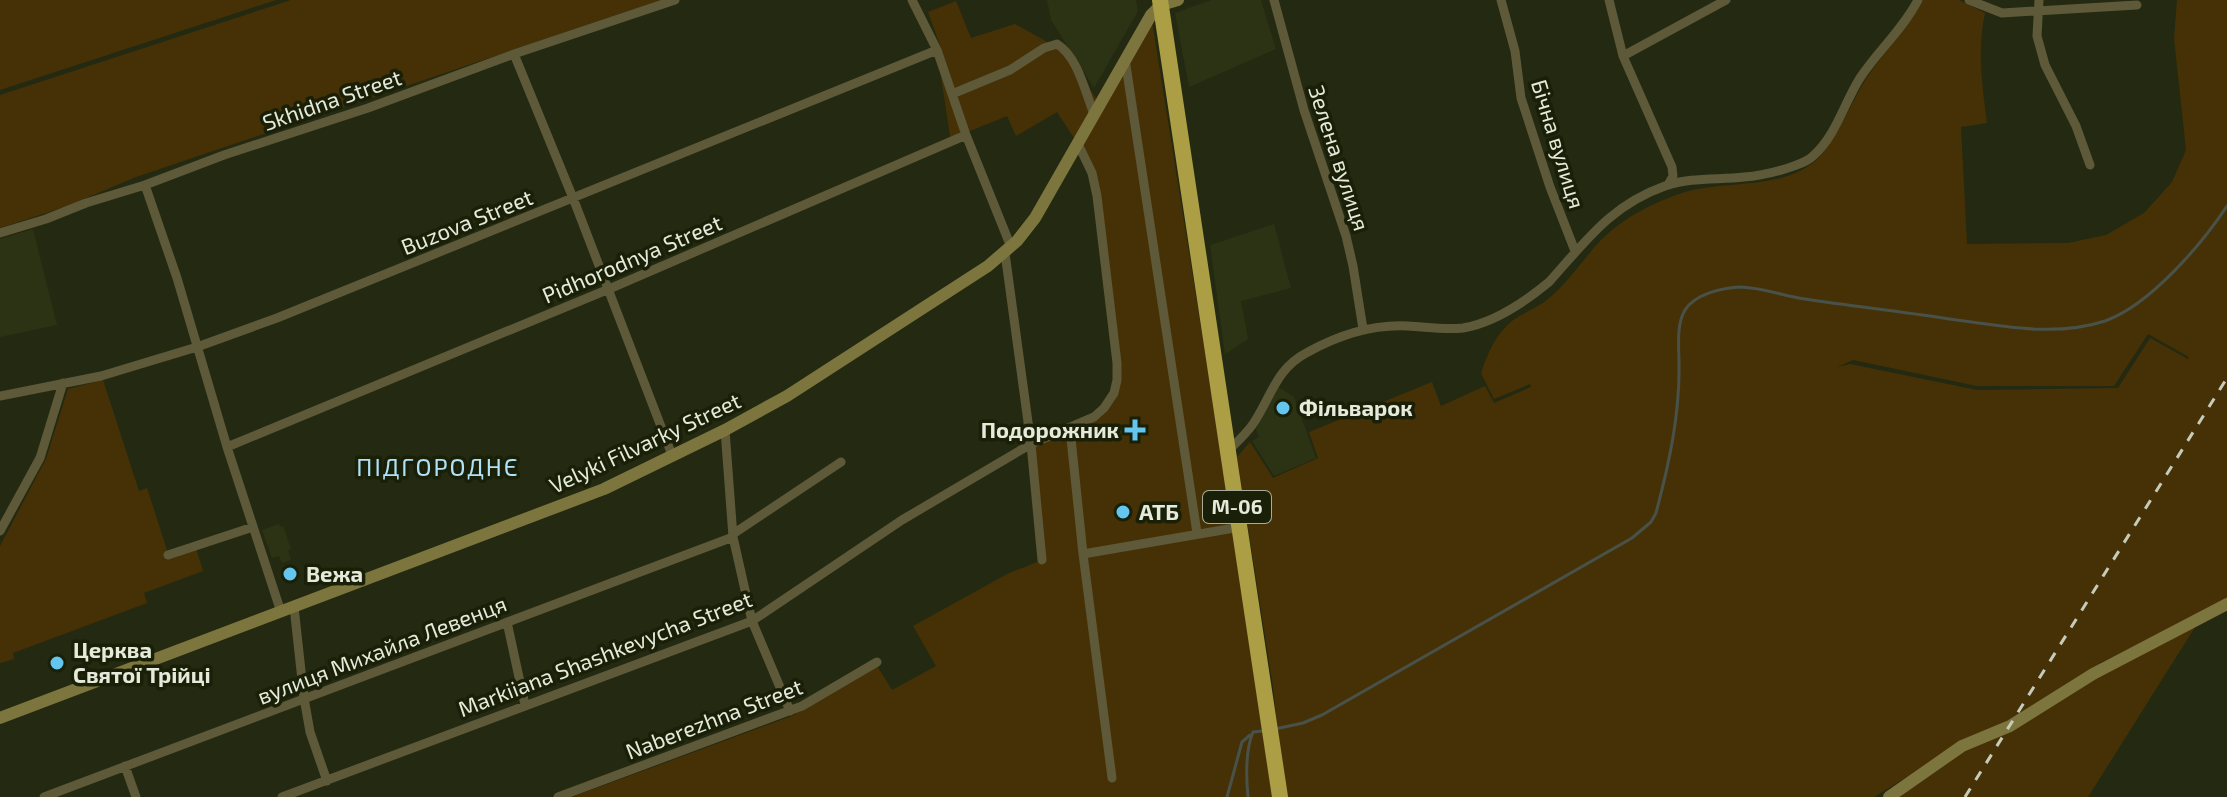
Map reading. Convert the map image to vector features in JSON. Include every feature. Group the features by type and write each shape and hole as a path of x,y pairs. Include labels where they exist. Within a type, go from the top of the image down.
{"highway":[{"name":"М-06","path":"1160,3 1242,527 1280,797"}],"street":[{"name":"Skhidna Street","path":"0,233 675,0"},
{"path":"912,0 937,50 1008,250 1042,560"},
{"path":"1160,3 1178,0"},
{"name":"Зелена вулиця","path":"1274,0 1304,110 1346,236 1363,329"},
{"name":"Бічна вулиця","path":"1501,0 1515,51 1521,98 1575,251"},
{"path":"1609,0 1623,56 1672,167 1673,176 1668,185"},
{"path":"1228,451 1254,423 1271,388 1292,362 1317,347 1363,329 1407,326 1448,329 1482,323 1549,282 1605,220 1620,209 1668,185 1765,174 1801,164 1813,157 1837,123 1859,79 1900,30 1918,0"},
{"path":"1969,0 2002,13 2137,5"},
{"path":"2039,0 2037,36 2045,65 2076,126 2090,165"},
{"path":"1623,56 1719,2"},
{"name":"Velyki Filvarky Street","path":"0,718 604,489 725,430 800,388 1008,250 1027,230 1160,3"},
{"path":"952,94 1010,70 1044,48 1057,44 1065,49 1073,62 1094,114"},
{"name":"Buzova Street","path":"0,396 101,376 197,347 277,318 937,50"},
{"path":"514,54 672,455"},
{"path":"1125,59 1197,533"},
{"name":"Pidhorodnya Street","path":"227,447 609,289 966,135"},
{"name":"Markiiana Shashkevycha Street","path":"282,797 309,792 327,781 752,621 902,520 1031,444 1094,417 1114,393 1117,380 1113,320 1097,196 1092,173 1078,144"},
{"path":"145,185 281,612"},
{"path":"0,531 40,458 63,383"},
{"path":"1070,429 1112,778"},
{"path":"725,430 733,535 752,621 790,711"},
{"name":"вулиця Михайла Левенця","path":"44,797 733,535 841,462"},
{"path":"168,555 253,527"},
{"path":"1083,554 1242,527"},
{"path":"1889,797 1962,746 2010,726 2093,674 2227,604"},
{"path":"294,607 310,732 327,781"},
{"path":"507,622 525,705"},
{"name":"Naberezhna Street","path":"558,797 790,711 818,698 877,662"},
{"path":"125,766 136,797"}],"shaded area":[{"path":"0,0 276,0 0,90"},
{"path":"291,0 661,0 136,177 67,206 0,228 0,95"},
{"path":"1047,0 1136,0 1138,11 1094,88 1051,20"},
{"path":"1211,0 1261,0 1276,49 1189,87 1175,13"},
{"path":"1922,0 1959,0 1985,13 1981,54 1987,123 1961,127 1967,244 2068,243 2106,235 2144,213 2172,182 2186,150 2174,38 2177,0 2227,0 2227,600 2100,663 2094,672 2197,624 2088,797 1900,797 1927,765 1874,797 1285,797 1273,687 1237,457 1250,442 1273,478 1318,458 1309,432 1432,382 1441,406 1485,386 1494,403 1531,387 1530,384 1494,399 1481,373 1486,358 1506,326 1548,299 1601,240 1640,211 1662,200 1701,188 1785,177 1814,162 1835,135 1866,79","holes":["2148,334 2189,357 2150,338 2118,388 1977,390 1850,364 1837,367 1853,360 1977,386 2114,386"]},
{"path":"956,1 971,38 1015,24 1069,58 1099,103 1151,15 1234,534 1272,797 572,797 792,716 876,664 892,690 936,666 913,626 1007,574 1042,560 1031,444 1094,417 1117,380 1097,196 1078,144 1057,112 1016,136 1007,116 951,142 937,50 941,48 928,12"},
{"path":"1274,224 1291,288 1241,301 1248,339 1225,354 1210,245"},
{"path":"33,229 57,325 0,337 0,239"},
{"path":"103,380 139,491 147,488 168,553 195,545 203,571 144,593 147,603 13,653 14,659 0,663 0,546 46,459 68,389"},
{"path":"1274,384 1294,397 1316,458 1274,476 1252,441 1259,437 1256,430"},
{"path":"279,524 283,526 291,549 288,550 291,560 282,563 279,556 272,558 262,530"}],"waterway":[{"path":"1275,729 1322,715 1632,538 1651,522 1661,495 1676,420 1680,322 1689,304 1702,296 1747,287 1805,299 2004,327 2065,329 2085,326 2122,313 2157,288 2189,255 2227,206"},
{"path":"1248,797 1249,747 1253,732 1263,731"},
{"path":"1227,797 1242,742 1250,735"}],"railway":[{"path":"1965,797 2227,378"}],"place":[{"name":"Фільварок","path":"1283,408"},
{"name":"Подорожник","path":"1135,430"},
{"name":"АТБ","path":"1123,512"},
{"name":"Вежа","path":"290,574"},
{"name":"Церква Святої Трійці","path":"57,663"}],"district":[{"name":"ПІДГОРОДНЄ","path":"438,468"}]}
